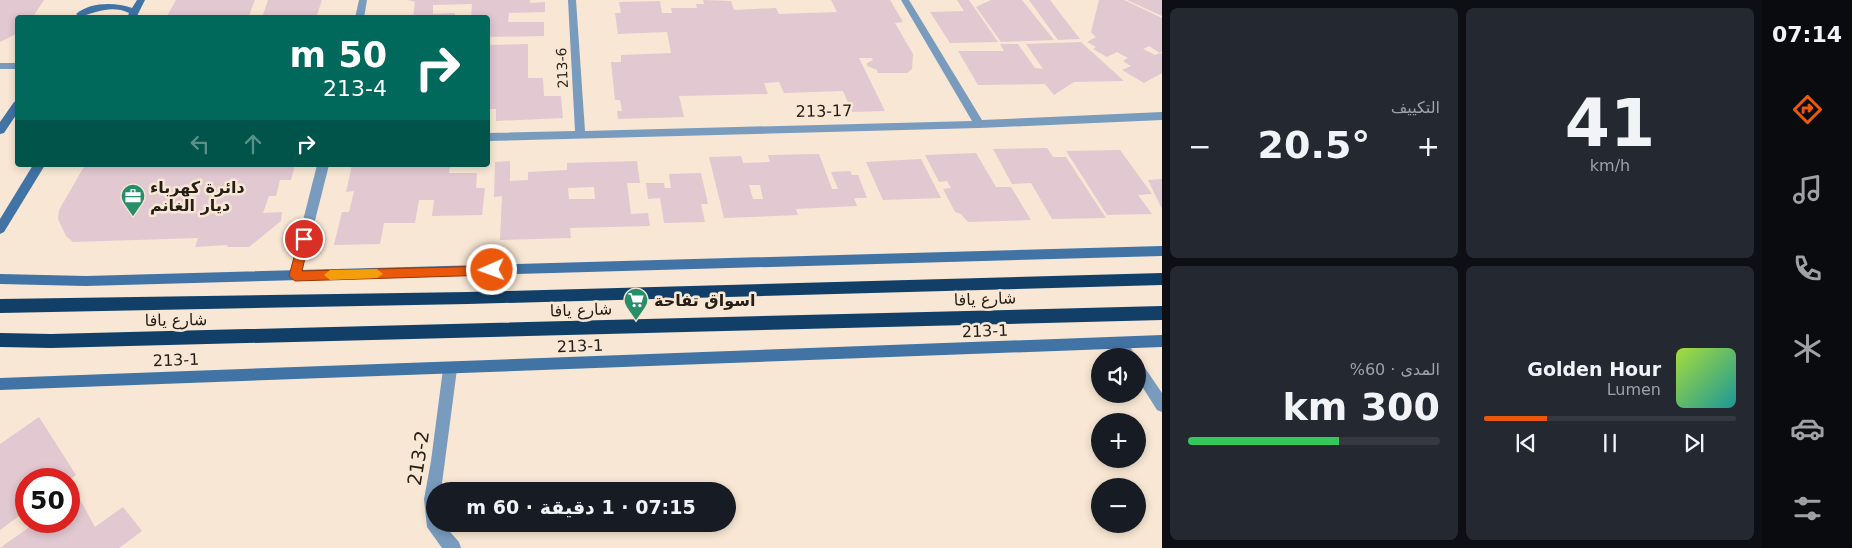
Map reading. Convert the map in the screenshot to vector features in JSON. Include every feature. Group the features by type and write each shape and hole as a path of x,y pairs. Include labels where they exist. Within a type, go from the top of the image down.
{"highway":[{"name":"شارع يافا","path":"0,306 468,298 1162,279"},
{"name":"شارع يافا","path":"0,340 51,341 463,332 1162,313"}],"main road":[{"path":"79,15 88,0"},
{"path":"81,15 111,6 128,9 132,15 142,0"},
{"path":"0,130 15,108"},
{"path":"0,228 38,167"},
{"path":"0,280 86,281 295,276 1162,251"},
{"name":"213-1","path":"0,384 450,369 1162,341"}],"street":[{"path":"360,15 364,0"},
{"name":"213-6","path":"572,0 580,133"},
{"path":"905,0 978,124"},
{"path":"0,66 15,66"},
{"name":"213-17","path":"490,137 580,133 978,124 1162,116"},
{"path":"295,276 322,167"},
{"path":"1120,343 1123,348"},
{"name":"213-2","path":"450,369 439,461 432,499 435,527 453,548"},
{"path":"1146,381 1162,404"}],"building":[{"path":"0,0 44,0 34,15 15,15 15,34 0,42"},
{"path":"176,0 255,0 249,15 168,15"},
{"path":"268,0 322,0 317,15 263,15"},
{"path":"408,0 530,0 530,3 545,2 545,12 509,13 508,22 544,22 544,36 490,37 490,15 471,15 472,4 433,5 433,14 455,13 455,15 413,15 415,2"},
{"path":"703,0 731,1 734,10 776,8 779,14 837,12 831,0 890,0 903,22 895,23 913,54 912,69 907,73 878,73 877,70 867,66 867,63 873,60 872,58 859,58 885,111 852,112 843,91 784,93 779,82 764,83 768,94 679,96 684,117 618,119 617,111 622,111 620,100 615,100 611,62 621,62 621,55 671,53 667,32 618,34 615,13 621,13 619,2 660,1 662,13 672,13 671,8 697,8 696,4 704,4"},
{"path":"957,0 969,0 998,42 950,43 930,12 964,11"},
{"path":"991,0 1022,0 1054,40 1001,42 976,7"},
{"path":"1029,0 1050,0 1080,39 1058,40"},
{"path":"1099,0 1124,0 1162,18 1162,51 1160,53 1162,54 1162,73 1144,83 1122,70 1131,66 1123,61 1128,58 1117,52 1107,57 1093,49 1096,47 1087,42 1096,37 1091,32","holes":["1149,46 1160,53 1155,55 1143,49"]},
{"path":"1127,0 1162,0 1162,16"},
{"path":"1081,42 1124,81 1074,82 1054,95 1045,84 978,85 958,51 1004,51 1000,44 1018,44 1035,68 1043,69 1026,44"},
{"path":"528,44 528,78 543,78 544,96 561,96 563,118 496,121 496,109 490,109 490,45"},
{"path":"1047,148 1053,157 1066,157 1106,218 1052,219 1031,183 1012,184 993,149"},
{"path":"1120,150 1152,194 1138,195 1152,214 1107,215 1066,151"},
{"path":"976,153 996,187 1011,187 1031,220 968,222 961,214 955,212 943,189 951,188 947,181 939,182 925,155"},
{"path":"819,154 832,189 838,189 831,172 850,171 852,175 858,175 867,198 854,198 857,206 796,209 798,215 724,218 709,157 741,156 743,163 770,162 768,155","holes":["749,185 760,185 763,199 753,199"]},
{"path":"921,159 941,198 883,200 866,162"},
{"path":"510,161 510,181 528,180 528,172 567,170 567,163 637,161 640,183 627,183 631,214 648,213 650,226 570,228 571,238 500,240 502,196 494,197 495,162","holes":["594,187 595,199 569,199 568,188"]},
{"path":"84,167 294,167 291,180 280,180 276,196 269,196 263,213 282,212 281,221 249,247 228,247 227,245 195,247 198,238 73,242 66,236 58,219 59,210"},
{"path":"352,167 450,167 449,173 477,173 476,188 485,188 482,215 432,216 434,200 419,200 415,223 384,223 380,244 334,245 342,212 349,212 354,191 346,192"},
{"path":"701,173 708,204 701,204 705,222 664,223 660,198 648,199 646,183 664,183 665,188 671,188 669,174"},
{"path":"1162,179 1162,209 1148,180"},
{"path":"39,417 72,468 15,468 15,519 0,530 0,444"},
{"path":"80,500 95,527 123,507 142,531 119,548 0,548 21,533 80,533"}],"slow traffic":[{"path":"330,275 377,274"}],"place":[{"name":"دائرة كهرباء ديار الغانم","path":"133,217"},
{"name":"اسواق تفاحة","path":"636,321"}],"route":[{"path":"304,239 295,276 492,270"}]}
